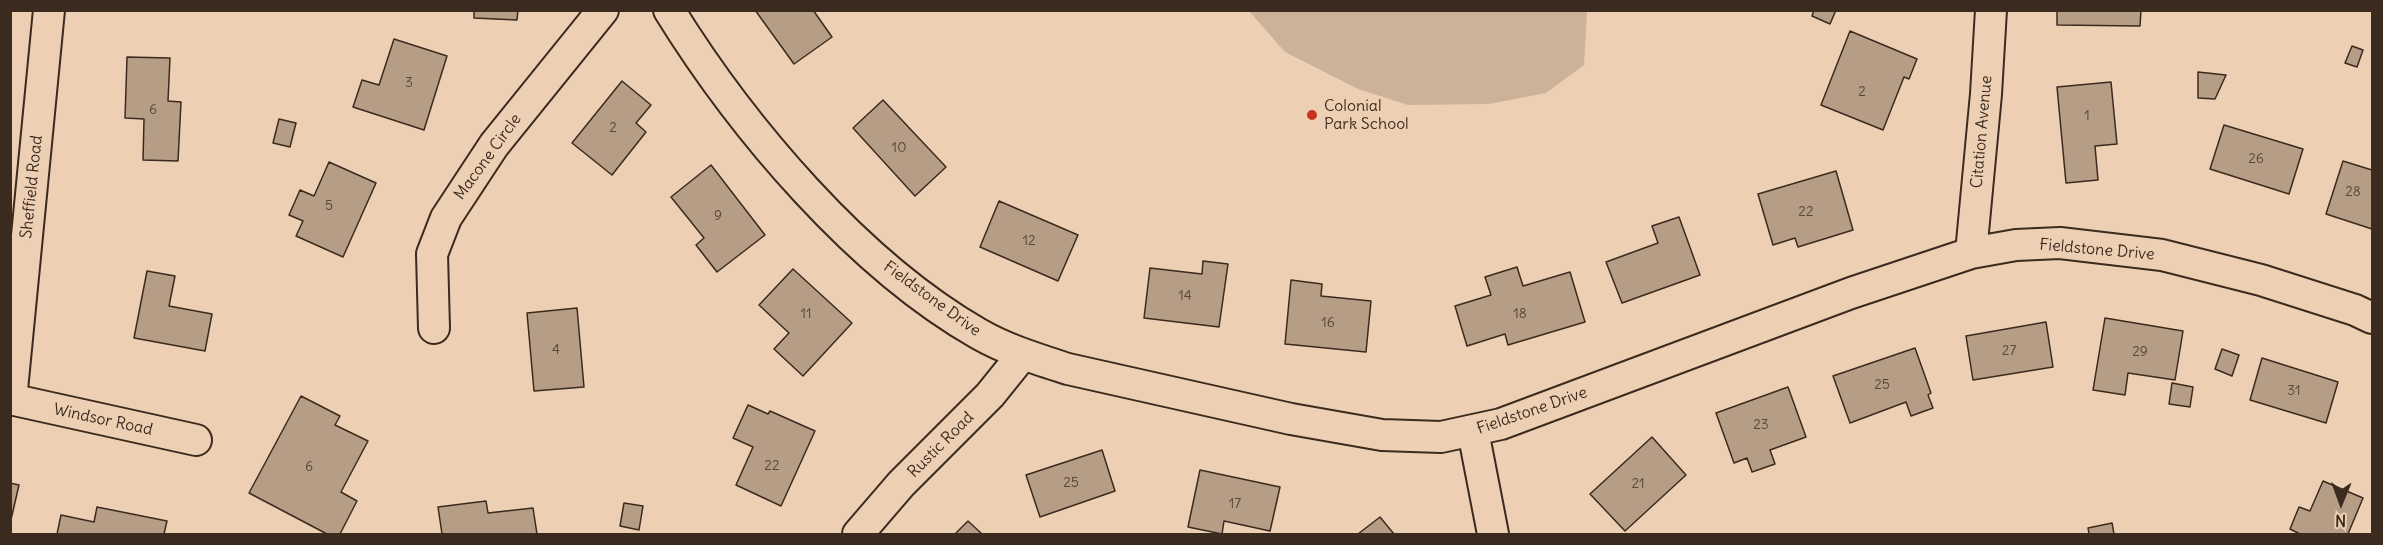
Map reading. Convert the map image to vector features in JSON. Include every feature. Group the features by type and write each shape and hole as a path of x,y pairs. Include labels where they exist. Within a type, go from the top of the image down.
{"street":[{"name":"Sheffield Road","path":"11,400 50,10"},
{"name":"Macone Circle","path":"434,328 432,260 443,224 494,145 603,10"},
{"name":"Fieldstone Drive","path":"669,10 726,94 817,202 850,235 955,319 979,334 1023,354 1118,381 1352,431 1427,438 1473,431 1526,416 1851,292 1971,253 2016,245 2060,243 2162,255 2261,280 2373,318"},
{"name":"Citation Avenue","path":"1971,253 1986,94 1990,10"},
{"name":"Rustic Road","path":"858,534 901,484 990,395 1023,354"},
{"name":"Windsor Road","path":"11,400 196,440"},
{"path":"1473,431 1493,534"}],"shaded area":[{"path":"1249,11 1587,11 1584,65 1546,93 1489,104 1408,105 1358,89 1285,52"}],"building":[{"path":"474,10 518,10 517,20 474,18"},
{"path":"755,10 813,10 832,37 794,64"},
{"path":"1814,10 1836,10 1830,24 1812,16"},
{"path":"2057,10 2141,10 2140,26 2057,25"},
{"path":"1850,31 1917,59 1909,79 1904,77 1883,130 1821,105"},
{"path":"394,39 447,56 424,130 353,107 362,80 379,85"},
{"path":"2352,46 2363,50 2357,67 2345,63"},
{"path":"127,57 170,58 168,101 181,102 178,161 143,160 144,119 125,118"},
{"path":"2198,72 2226,75 2215,99 2198,98"},
{"path":"622,81 651,105 636,123 646,132 612,175 572,143"},
{"path":"2111,82 2117,144 2095,146 2098,180 2066,183 2057,87"},
{"path":"883,100 946,167 915,196 853,128"},
{"path":"279,119 296,123 290,147 273,143"},
{"path":"2224,125 2303,149 2289,194 2210,169"},
{"path":"2343,161 2372,170 2372,229 2326,214"},
{"path":"329,162 376,183 343,257 296,236 303,221 289,215 300,190 314,196"},
{"path":"711,165 765,235 717,272 696,245 704,238 671,197"},
{"path":"1836,171 1853,230 1798,247 1795,238 1773,245 1758,194"},
{"path":"999,201 1078,235 1058,281 980,247"},
{"path":"1679,217 1700,275 1622,303 1606,262 1658,243 1652,226"},
{"path":"1203,261 1228,264 1219,327 1144,318 1150,268 1202,274"},
{"path":"1517,267 1523,286 1570,272 1585,322 1508,345 1505,334 1467,346 1455,306 1491,295 1485,277"},
{"path":"793,269 852,323 803,376 774,349 789,333 759,305"},
{"path":"147,271 175,276 169,306 212,314 205,351 134,338"},
{"path":"1291,280 1322,284 1321,296 1371,301 1366,352 1285,344"},
{"path":"577,308 584,387 534,391 527,313"},
{"path":"2105,318 2183,331 2175,380 2128,373 2125,395 2093,390"},
{"path":"2046,322 2053,367 1973,380 1966,336"},
{"path":"1915,348 1931,393 1928,395 1933,408 1911,416 1906,402 1850,423 1833,376"},
{"path":"2222,349 2239,355 2232,376 2215,369"},
{"path":"2262,358 2338,382 2326,423 2250,400"},
{"path":"2172,383 2193,387 2190,407 2169,404"},
{"path":"1788,387 1806,437 1770,450 1775,464 1752,472 1747,458 1734,463 1716,413"},
{"path":"301,396 340,416 335,425 368,441 341,492 357,501 340,534 327,534 249,493"},
{"path":"748,405 768,414 770,411 815,431 781,506 736,485 753,447 733,438"},
{"path":"1652,437 1686,475 1625,531 1590,494"},
{"path":"1102,450 1115,491 1040,517 1026,475"},
{"path":"1200,470 1280,487 1270,531 1224,521 1222,534 1188,527"},
{"path":"2323,481 2363,498 2348,534 2300,534 2290,529 2299,507 2310,511"},
{"path":"10,483 19,485 10,524"},
{"path":"486,501 488,513 533,508 537,534 442,534 438,507"},
{"path":"624,503 643,506 639,530 620,526"},
{"path":"97,507 167,521 164,534 57,534 61,515 94,522"},
{"path":"1380,517 1394,534 1358,534"},
{"path":"968,521 982,534 955,534"},
{"path":"2112,523 2114,534 2089,534 2088,528"}],"place":[{"name":"Colonial Park School","path":"1312,115"}]}
